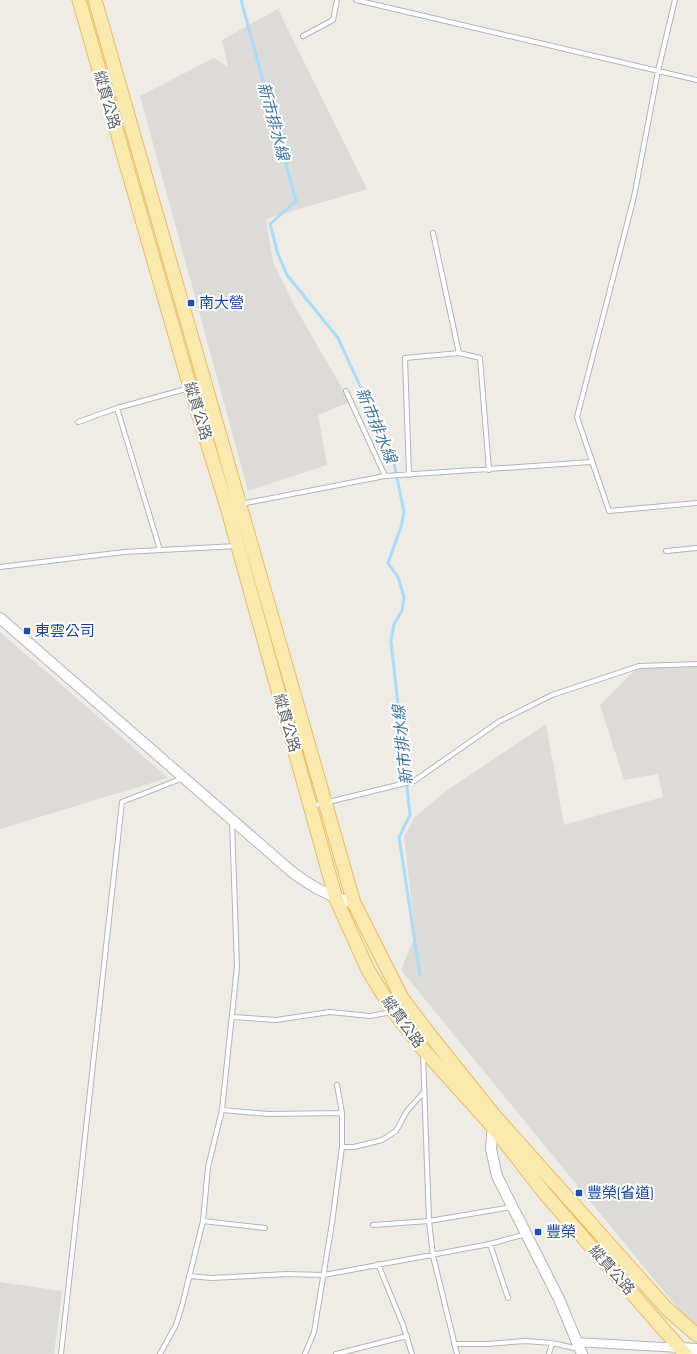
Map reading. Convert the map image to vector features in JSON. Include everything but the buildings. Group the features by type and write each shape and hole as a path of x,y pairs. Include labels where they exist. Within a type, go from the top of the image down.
{"main road":[{"name":"縱貫公路","path":"79,0 190,388 227,507 336,898 368,970 393,1011 422,1048 493,1120 667,1309 697,1335"},
{"name":"縱貫公路","path":"95,0 240,504 324,803 354,903 402,998 493,1120 546,1195 682,1351"}],"street":[{"path":"0,618 296,875 308,884 336,898 354,903"},
{"path":"493,1120 491,1149 494,1167 559,1299 579,1349 682,1351 697,1349"}],"lane":[{"path":"303,36 333,20 337,0"},
{"path":"356,0 697,80"},
{"path":"675,0 658,71 634,197 578,417 591,462 608,511 697,503"},
{"path":"433,233 459,353"},
{"path":"409,475 405,358 459,353 480,358 489,470"},
{"path":"78,422 117,408 205,384"},
{"path":"346,391 385,476"},
{"path":"117,408 160,550"},
{"path":"227,507 385,476 591,462"},
{"path":"0,567 124,552 238,546"},
{"path":"666,551 697,548"},
{"path":"310,807 414,781 500,721 552,694 639,666 697,664"},
{"path":"61,1354 122,802 183,778"},
{"path":"160,1354 176,1325 203,1221 208,1167 222,1110 233,1017 237,967 232,818"},
{"path":"233,1017 276,1020 330,1012 370,1016 393,1011"},
{"path":"422,1048 429,1221 433,1256 457,1354"},
{"path":"304,1354 314,1332 324,1275 342,1147 342,1113 337,1085"},
{"path":"342,1147 354,1147 382,1140 396,1131 407,1111 424,1092"},
{"path":"222,1110 268,1114 342,1113"},
{"path":"373,1225 429,1221 513,1207"},
{"path":"203,1221 265,1228"},
{"path":"189,1276 212,1278 287,1274 324,1275 378,1264 433,1256 490,1244 527,1234"},
{"path":"490,1244 508,1298"},
{"path":"378,1264 407,1336 412,1354"},
{"path":"336,1354 407,1336"},
{"path":"454,1344 487,1344 525,1341 552,1343 579,1349"},
{"path":"549,1354 552,1343"},
{"path":"357,1349 358,1354"}],"shaded area":[{"path":"278,9 367,189 266,219 273,262 294,305 350,402 318,415 327,465 248,491 140,96 214,58 228,67 222,40"},
{"path":"0,632 85,705 168,778 0,829"},
{"path":"697,664 697,1329 693,1327 401,970 415,935 404,837 415,817 446,791 546,724 564,825 663,797 658,774 624,780 600,705 639,666"},
{"path":"0,1282 62,1291 54,1354 0,1354"}],"waterway":[{"name":"新市排水線","path":"241,0 296,201 270,224 278,254 287,275 338,338 393,458 404,512 401,527 388,563 398,577 404,597 402,611 394,624 391,641 410,815 399,837 420,975"}],"place":[{"name":"南大營","path":"191,303"},
{"name":"東雲公司","path":"27,631"},
{"name":"豐榮(省道)","path":"579,1193"},
{"name":"豐榮","path":"538,1232"}]}
